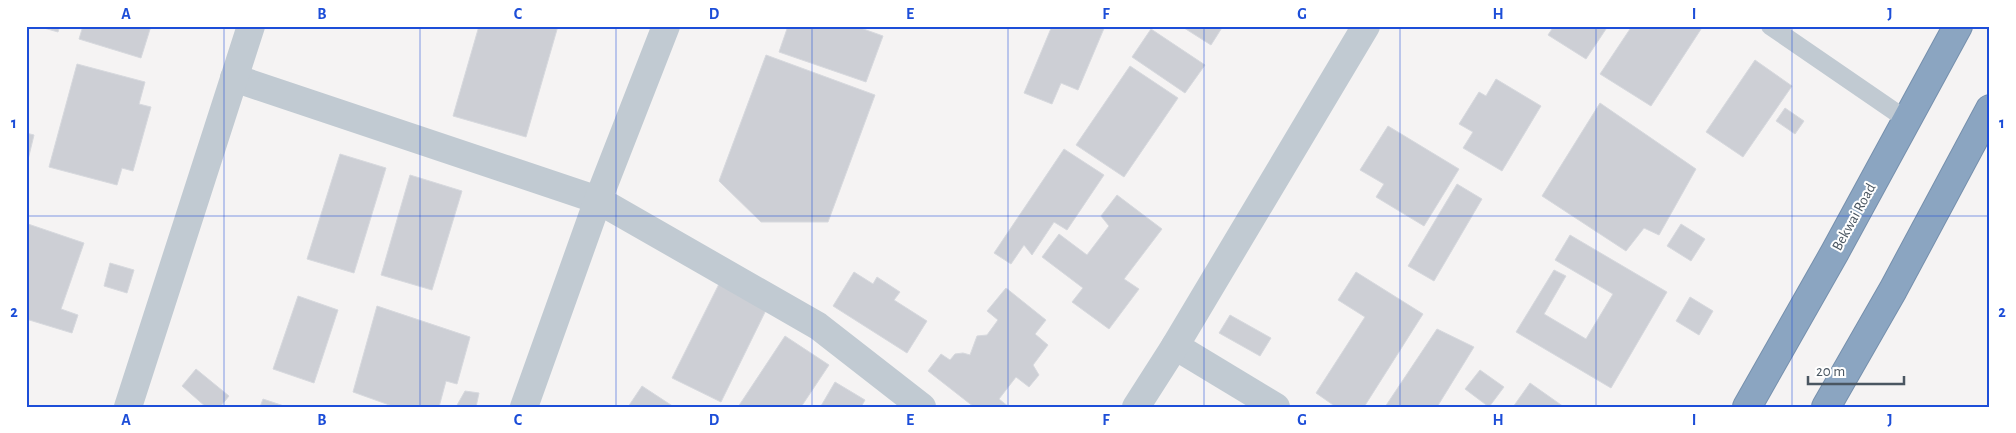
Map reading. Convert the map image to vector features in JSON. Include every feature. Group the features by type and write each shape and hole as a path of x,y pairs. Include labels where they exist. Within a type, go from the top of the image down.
{"highway":[{"name":"Bekwai Road","path":"1747,407 1835,252 1958,26"},
{"path":"1826,407 1990,109"}],"street":[{"path":"128,407 251,26"},
{"path":"524,407 598,200 666,26"},
{"path":"1136,407 1175,346 1366,26"},
{"path":"234,78 598,200 818,326 922,407"},
{"path":"1175,346 1276,407"}],"lane":[{"path":"1770,26 1907,120"}],"building":[{"path":"37,26 60,26 58,32"},
{"path":"83,26 151,26 141,58 79,39"},
{"path":"479,26 558,26 526,137 453,116"},
{"path":"788,26 855,26 883,36 866,82 779,52"},
{"path":"1052,26 1105,26 1078,90 1061,83 1052,104 1024,93"},
{"path":"1181,26 1223,26 1211,45"},
{"path":"1554,26 1608,26 1586,59 1548,35"},
{"path":"1632,26 1703,26 1651,106 1600,74"},
{"path":"1151,29 1205,65 1185,93 1132,57"},
{"path":"766,55 875,95 828,222 761,222 719,181"},
{"path":"1755,60 1792,86 1743,157 1706,132"},
{"path":"77,64 145,82 139,104 151,107 133,171 122,168 117,185 49,167"},
{"path":"1130,66 1178,98 1124,177 1076,145"},
{"path":"1496,79 1541,106 1502,171 1463,148 1473,132 1459,124 1479,92 1486,96"},
{"path":"1600,103 1696,169 1659,235 1644,228 1626,251 1542,196"},
{"path":"1785,108 1804,121 1795,134 1776,121"},
{"path":"1388,126 1459,169 1424,226 1376,197 1384,184 1360,170"},
{"path":"26,133 34,135 26,168"},
{"path":"1064,149 1104,175 1067,230 1054,222 1032,255 1024,245 1011,264 994,253"},
{"path":"340,154 386,168 354,273 307,259"},
{"path":"410,175 462,191 432,290 381,275"},
{"path":"1457,184 1482,199 1434,281 1408,266"},
{"path":"1117,195 1162,229 1124,279 1139,289 1109,329 1072,302 1083,288 1042,257 1059,234 1087,255 1109,226 1101,216"},
{"path":"28,224 84,243 61,309 78,315 72,333 26,319 26,228"},
{"path":"1681,224 1705,239 1691,261 1667,246"},
{"path":"1570,235 1667,292 1611,388 1516,332 1554,270 1566,276 1544,314 1586,339 1613,294 1555,260"},
{"path":"110,263 134,270 127,293 104,286"},
{"path":"854,272 873,284 877,277 900,292 894,300 927,321 907,353 833,306"},
{"path":"1356,272 1423,314 1364,407 1336,407 1316,393 1365,317 1338,300"},
{"path":"720,282 768,306 721,402 672,378"},
{"path":"1006,288 1046,320 1035,334 1048,345 1033,365 1039,375 1029,387 1016,377 999,399 1009,407 974,407 928,371 941,354 950,360 955,354 963,353 970,355 977,336 987,335 998,320 987,311"},
{"path":"298,296 338,310 314,383 273,369"},
{"path":"1690,297 1713,311 1699,335 1676,321"},
{"path":"377,306 470,337 457,384 446,381 439,407 395,407 353,392"},
{"path":"1230,315 1271,338 1260,356 1219,333"},
{"path":"1437,329 1474,347 1437,407 1385,407"},
{"path":"785,336 829,365 801,407 738,407"},
{"path":"196,369 229,396 220,407 206,407 182,386"},
{"path":"1480,370 1504,387 1489,407 1465,389"},
{"path":"835,382 865,400 861,407 821,406"},
{"path":"1530,383 1564,407 1513,407"},
{"path":"642,386 674,407 628,407"},
{"path":"465,391 479,393 476,407 456,407"},
{"path":"263,399 287,407 260,407"}]}
